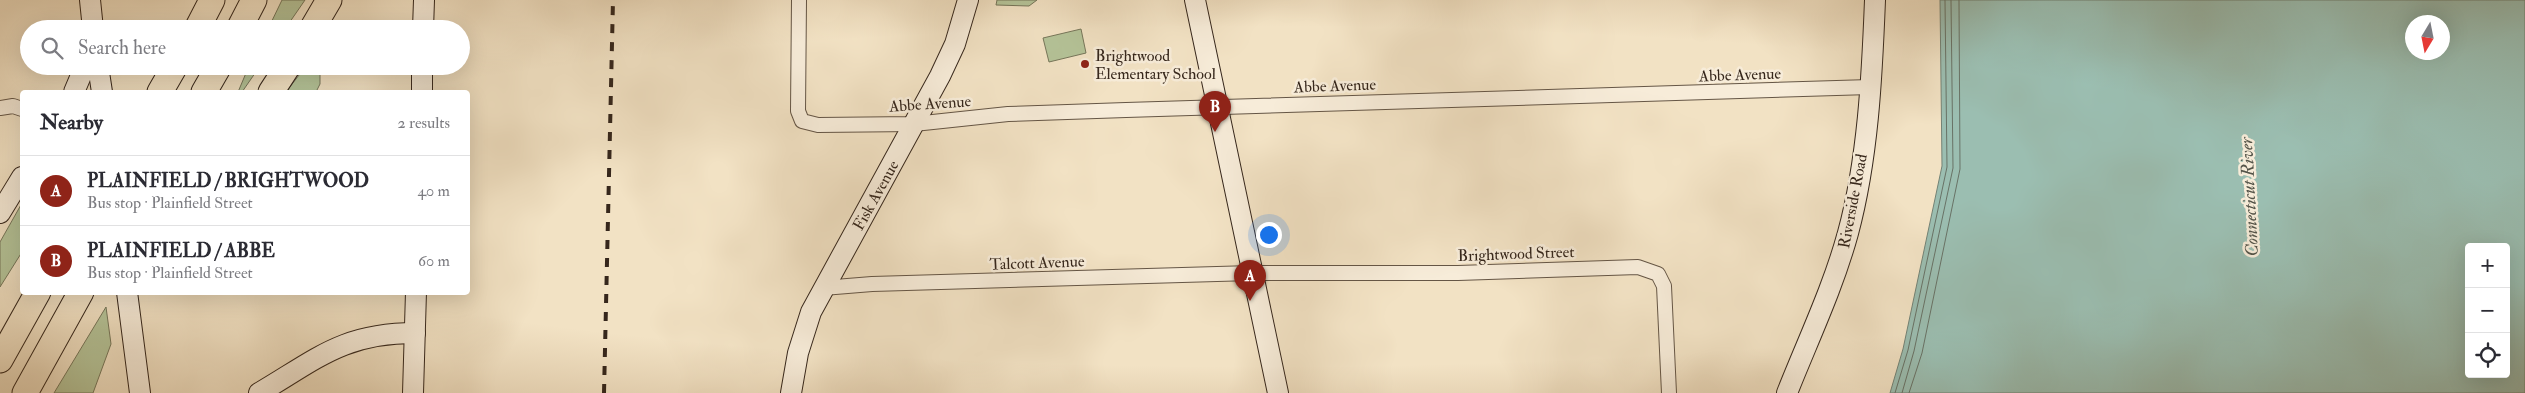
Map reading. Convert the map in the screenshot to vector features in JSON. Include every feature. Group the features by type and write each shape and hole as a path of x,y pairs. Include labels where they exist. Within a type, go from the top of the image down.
{"highway":[{"path":"202,20 212,0"},
{"path":"244,20 254,0"},
{"path":"316,20 328,0"},
{"path":"161,90 170,75"},
{"path":"205,90 214,75"},
{"path":"271,90 282,75"},
{"path":"0,360 36,295"},
{"path":"30,383 92,296"}],"street":[{"path":"90,0 92,20"},
{"path":"423,20 424,0"},
{"name":"Abbe Avenue","path":"800,0 797,65 798,111 802,121 818,125 914,124 1008,114 1217,106 1870,87"},
{"name":"Fisk Avenue","path":"791,393 802,339 823,288 948,60 968,0"},
{"path":"1195,0 1278,393"},
{"name":"Riverside Road","path":"1787,393 1827,294 1848,233 1857,187 1870,87 1875,0"},
{"path":"75,90 81,75"},
{"path":"99,75 102,90"},
{"path":"422,75 422,90"},
{"path":"0,108 13,106 20,108"},
{"path":"0,213 20,180"},
{"name":"Brightwood Street","path":"1252,273 1458,273 1582,268 1648,269 1660,276 1666,295 1669,393"},
{"name":"Talcott Avenue","path":"823,288 872,284 1252,273"},
{"path":"127,295 140,393"},
{"path":"413,393 416,295"},
{"path":"259,393 324,353 345,343 382,334 415,333"}],"shaded area":[{"path":"282,0 305,0 291,20 272,20"},
{"path":"997,0 1037,0 1029,6 996,5"},
{"path":"1081,29 1086,53 1049,62 1043,38"},
{"path":"245,75 254,75 243,90 239,90"},
{"path":"299,75 320,75 320,84 317,90 288,90"},
{"path":"20,207 20,255 0,287 0,242"},
{"path":"106,307 111,344 93,393 54,393"}],"water":[{"name":"Connecticut River","path":"1940,0 2525,0 2525,393 1890,393 1903,349 1942,166"}],"railway":[{"path":"604,393 613,0"}],"place":[{"name":"Brightwood Elementary School","path":"1085,64"},
{"name":"PLAINFIELD / ABBE","path":"1215,132"},
{"name":"PLAINFIELD / BRIGHTWOOD","path":"1250,301"}]}
